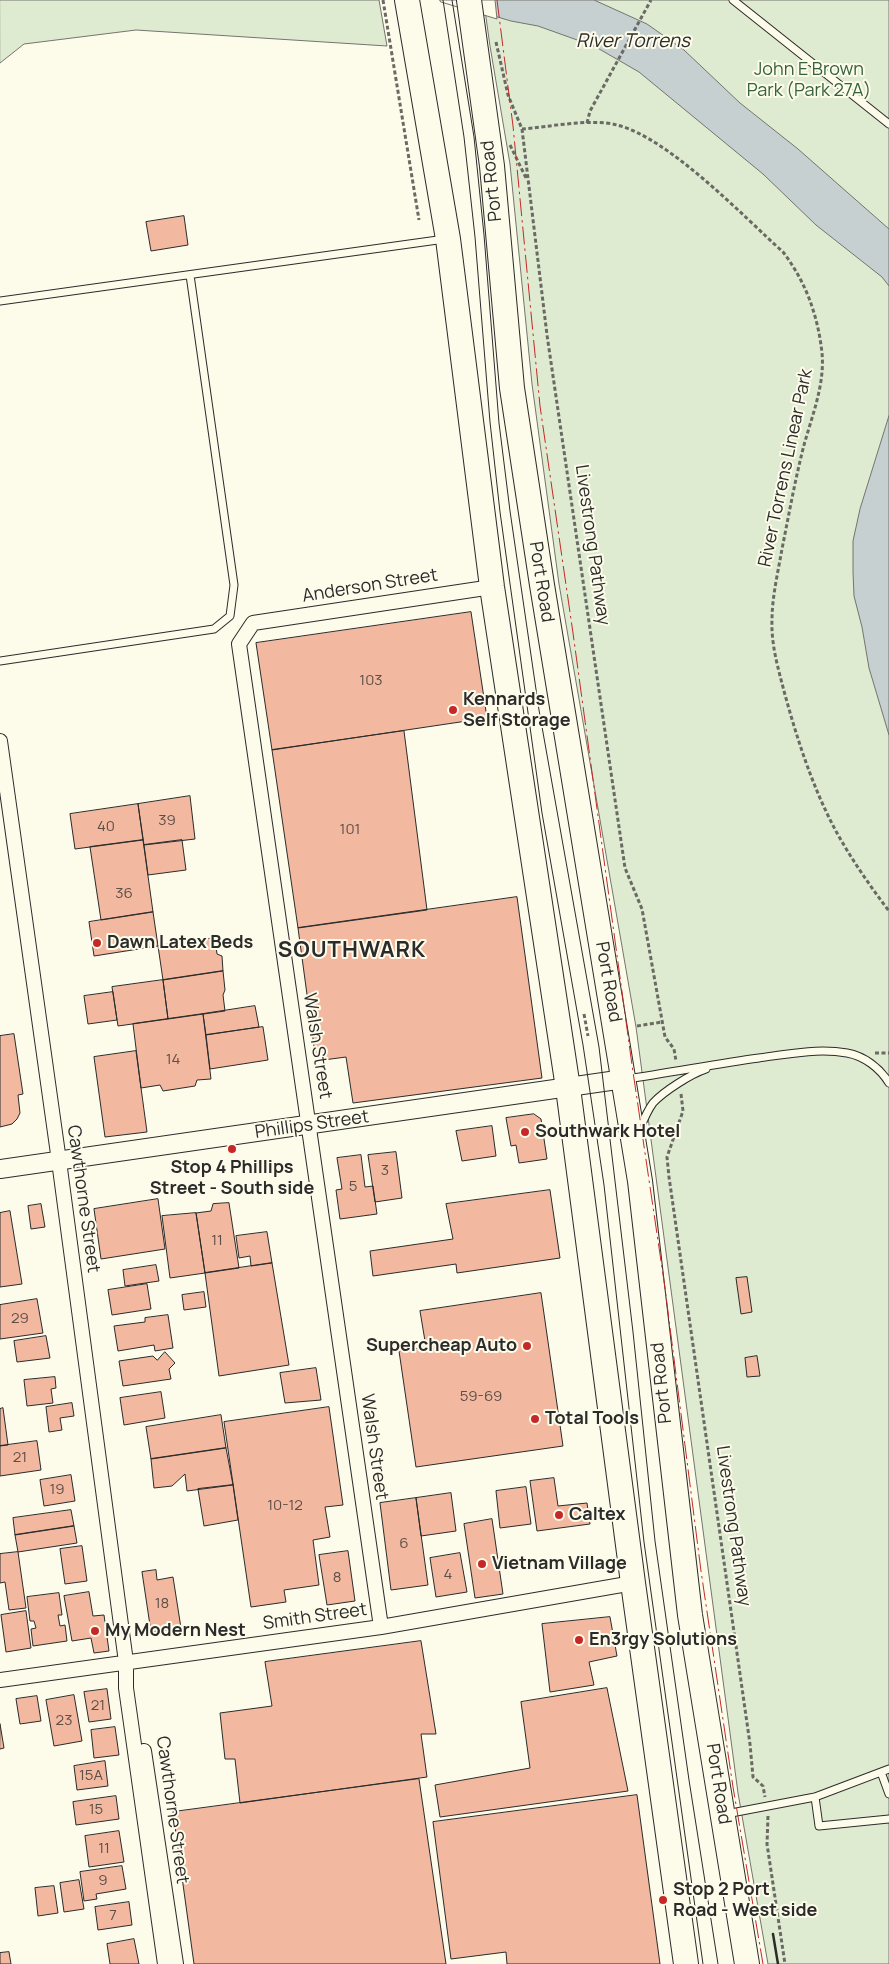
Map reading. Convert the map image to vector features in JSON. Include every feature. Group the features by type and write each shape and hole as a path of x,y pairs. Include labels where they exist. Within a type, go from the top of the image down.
{"highway":[{"name":"Port Road","path":"469,0 485,37 492,166 512,388 542,585 634,1143 690,1615 746,1964"},
{"path":"409,11 448,239 492,587 568,1088 633,1583 686,1964"}],"street":[{"name":"Anderson Street","path":"253,623 492,587"},
{"name":"Walsh Street","path":"253,623 239,644 381,1627"},
{"name":"Cawthorne Street","path":"0,741 59,1161 126,1662 126,1688 165,1964"},
{"name":"Phillips Street","path":"0,1169 310,1126 624,1079"},
{"name":"Smith Street","path":"0,1680 381,1627 633,1583"},
{"name":"Cawthorne Street","path":"126,1662 135,1687 176,1964"}],"lane":[{"path":"732,0 889,124"},
{"path":"0,301 448,239"},
{"path":"0,661 214,629 230,616 234,585 190,275"},
{"path":"624,1079 730,1062 824,1050 849,1053 866,1060 883,1074 889,1083"},
{"path":"634,1143 645,1117 658,1099 693,1075 730,1062"},
{"path":"723,1815 815,1797 889,1769"},
{"path":"881,1772 889,1794"},
{"path":"815,1797 819,1826 889,1819"}],"path":[{"path":"383,0 419,220"},
{"path":"587,123 590,111 651,0"},
{"name":"Livestrong Pathway","path":"485,37 522,129 547,335 625,868 642,908 665,1037 674,1049 675,1057"},
{"name":"River Torrens Linear Park","path":"522,129 587,123 617,125 659,146 700,177 783,252 809,297 816,315 822,354 822,378 796,478 782,551 773,606 773,640 792,723 821,798 854,862 889,911"},
{"path":"584,1014 588,1036"},
{"path":"637,1026 662,1022"},
{"name":"Livestrong Pathway","path":"680,1090 683,1112 667,1157 669,1177 750,1744 753,1777 763,1786 768,1817 767,1844 785,1964"}],"green space":[{"path":"0,0 379,0 387,46 136,30 24,44 0,63"},
{"name":"John E Brown Park (Park 27A)","path":"484,0 889,0 889,1964 768,1964 738,1793 636,1027 559,584 532,384 510,164"}],"water":[{"name":"River Torrens","path":"442,0 594,0 647,24 684,50 740,103 798,149 889,229 889,286 882,277 816,225 763,174 639,72 594,46 538,26 511,21"},
{"path":"889,416 889,735 869,668 862,627 854,596 853,541 860,509"}],"pier":[{"path":"440,0 495,0 497,19 441,2"}],"building":[{"path":"184,216 188,245 151,251 146,222"},
{"path":"471,612 487,718 272,750 256,643"},
{"path":"404,731 427,910 298,928 272,750"},
{"path":"190,796 195,839 144,845 138,804"},
{"path":"138,804 143,840 75,849 70,814"},
{"path":"143,840 153,912 101,920 90,847"},
{"path":"182,840 186,870 148,875 144,845"},
{"path":"517,897 542,1078 353,1103 346,1057 316,1061 298,928"},
{"path":"153,912 158,946 94,956 89,922"},
{"path":"215,938 217,954 222,956 223,971 163,980 158,946"},
{"path":"223,971 225,1011 168,1019 163,980"},
{"path":"163,980 168,1019 118,1026 112,987"},
{"path":"113,992 117,1020 88,1024 84,996"},
{"path":"255,1006 259,1027 206,1035 203,1014"},
{"path":"203,1014 211,1079 197,1080 195,1086 163,1091 160,1085 141,1088 133,1024"},
{"path":"263,1027 268,1060 210,1069 206,1035"},
{"path":"14,1034 23,1094 18,1095 20,1113 17,1119 12,1124 0,1127 0,1036"},
{"path":"136,1051 147,1132 105,1137 94,1057"},
{"name":"Southwark Hotel","path":"534,1114 541,1119 547,1159 519,1163 516,1145 511,1146 506,1118"},
{"path":"492,1126 496,1156 462,1161 456,1131"},
{"path":"396,1152 402,1198 375,1202 368,1155"},
{"path":"361,1155 365,1187 373,1186 377,1214 340,1219 336,1190 342,1189 337,1158"},
{"path":"550,1190 560,1258 457,1273 456,1264 373,1276 370,1251 453,1239 446,1204"},
{"path":"158,1199 165,1249 101,1259 94,1209"},
{"path":"229,1203 239,1268 205,1273 196,1213 211,1211 213,1204"},
{"path":"41,1204 45,1227 31,1229 28,1206"},
{"path":"10,1211 22,1284 0,1287 0,1213"},
{"path":"196,1213 205,1273 170,1278 162,1216"},
{"path":"267,1232 272,1263 251,1266 250,1256 239,1258 236,1236"},
{"path":"272,1263 289,1365 219,1376 205,1273"},
{"path":"156,1265 159,1281 125,1286 123,1270"},
{"path":"747,1277 752,1312 741,1314 736,1278"},
{"path":"147,1284 151,1309 112,1315 108,1290"},
{"path":"204,1292 206,1307 184,1310 182,1295"},
{"path":"541,1293 563,1446 416,1467 399,1351 426,1347 420,1311"},
{"path":"37,1299 43,1333 0,1339 0,1305"},
{"path":"168,1315 173,1348 155,1351 154,1345 118,1351 114,1326 145,1322 145,1318"},
{"path":"46,1336 50,1358 17,1362 14,1341"},
{"path":"165,1352 175,1363 169,1369 171,1379 123,1386 119,1361 153,1356 157,1360"},
{"path":"757,1356 760,1376 747,1377 745,1358"},
{"path":"316,1368 321,1400 285,1403 280,1373"},
{"path":"55,1377 56,1388 51,1389 53,1403 27,1406 24,1380"},
{"path":"161,1392 165,1418 124,1425 120,1398"},
{"path":"72,1403 74,1416 60,1418 62,1430 49,1432 46,1407"},
{"path":"329,1407 343,1505 325,1507 330,1537 313,1540 319,1585 284,1590 286,1602 251,1607 224,1422"},
{"path":"3,1408 8,1445 0,1446 0,1409"},
{"path":"221,1415 226,1448 151,1459 146,1427"},
{"path":"37,1441 41,1470 0,1476 0,1446"},
{"path":"226,1448 233,1485 187,1491 185,1474 172,1486 154,1488 151,1459"},
{"path":"71,1475 75,1501 44,1506 40,1480"},
{"path":"554,1478 558,1506 587,1503 590,1524 537,1531 530,1481"},
{"path":"233,1485 238,1520 204,1526 198,1489"},
{"path":"526,1487 531,1524 500,1528 496,1491"},
{"path":"451,1493 456,1531 421,1536 416,1498"},
{"path":"416,1498 428,1585 391,1590 380,1503"},
{"path":"71,1510 74,1526 15,1535 13,1518"},
{"path":"492,1519 503,1594 475,1598 464,1524"},
{"path":"74,1526 77,1543 18,1552 15,1535"},
{"path":"82,1546 87,1581 65,1584 60,1549"},
{"path":"348,1551 355,1601 327,1605 319,1555"},
{"path":"18,1552 26,1608 9,1610 5,1582 0,1583 0,1554"},
{"path":"460,1553 467,1592 436,1597 430,1558"},
{"path":"156,1570 157,1580 173,1577 181,1628 151,1632 142,1572"},
{"path":"89,1592 93,1616 104,1615 109,1651 94,1653 91,1638 72,1641 64,1596"},
{"path":"59,1593 62,1615 58,1615 60,1626 65,1625 67,1641 33,1646 31,1629 36,1628 34,1621 30,1621 27,1597"},
{"path":"26,1611 31,1648 6,1652 1,1615"},
{"name":"En3rgy Solutions","path":"610,1617 617,1656 589,1662 594,1685 550,1692 542,1624"},
{"path":"421,1641 436,1734 421,1734 427,1777 240,1803 235,1759 225,1759 220,1713 272,1706 265,1662"},
{"path":"607,1688 628,1791 440,1817 435,1785 530,1768 521,1702"},
{"path":"107,1689 111,1719 89,1722 84,1692"},
{"path":"74,1695 82,1741 54,1746 46,1700"},
{"path":"37,1696 41,1721 20,1724 16,1699"},
{"path":"0,1724 4,1748 0,1749"},
{"path":"115,1727 119,1755 94,1758 91,1730"},
{"path":"105,1761 108,1786 77,1790 74,1766"},
{"path":"419,1779 446,1964 194,1964 173,1812"},
{"path":"637,1795 660,1964 507,1964 506,1952 451,1959 433,1822"},
{"path":"116,1796 119,1819 76,1825 73,1802"},
{"path":"119,1831 124,1862 89,1867 85,1836"},
{"path":"122,1866 126,1889 96,1894 97,1899 84,1901 80,1872"},
{"path":"79,1880 84,1909 64,1912 60,1883"},
{"path":"54,1886 58,1913 38,1916 35,1888"},
{"path":"129,1902 132,1925 98,1930 95,1907"},
{"path":"134,1939 139,1964 110,1964 107,1944"},
{"path":"9,1952 11,1964 0,1964 0,1953"}],"tram line":[{"path":"443,0 464,137 500,512 542,813 583,1045 604,1185 644,1542 703,1964"},
{"path":"452,0 474,137 499,423 510,511 539,710 599,1047 633,1332 655,1541 689,1780 718,1964"}],"wall":[{"path":"773,1934 778,1964"}],"power":[{"path":"497,0 513,126 540,406 665,1288 701,1571 733,1787 763,1964"}],"place":[{"name":"Kennards Self Storage","path":"453,710"},
{"name":"Dawn Latex Beds","path":"97,943"},
{"name":"Southwark Hotel","path":"525,1132"},
{"name":"Stop 4 Phillips Street - South side","path":"232,1149"},
{"name":"Supercheap Auto","path":"527,1346"},
{"name":"Total Tools","path":"535,1419"},
{"name":"Caltex","path":"559,1515"},
{"name":"Vietnam Village","path":"482,1564"},
{"name":"My Modern Nest","path":"95,1631"},
{"name":"En3rgy Solutions","path":"579,1640"},
{"name":"Stop 2 Port Road - West side","path":"663,1900"}],"district":[{"name":"SOUTHWARK","path":"352,951"}]}
